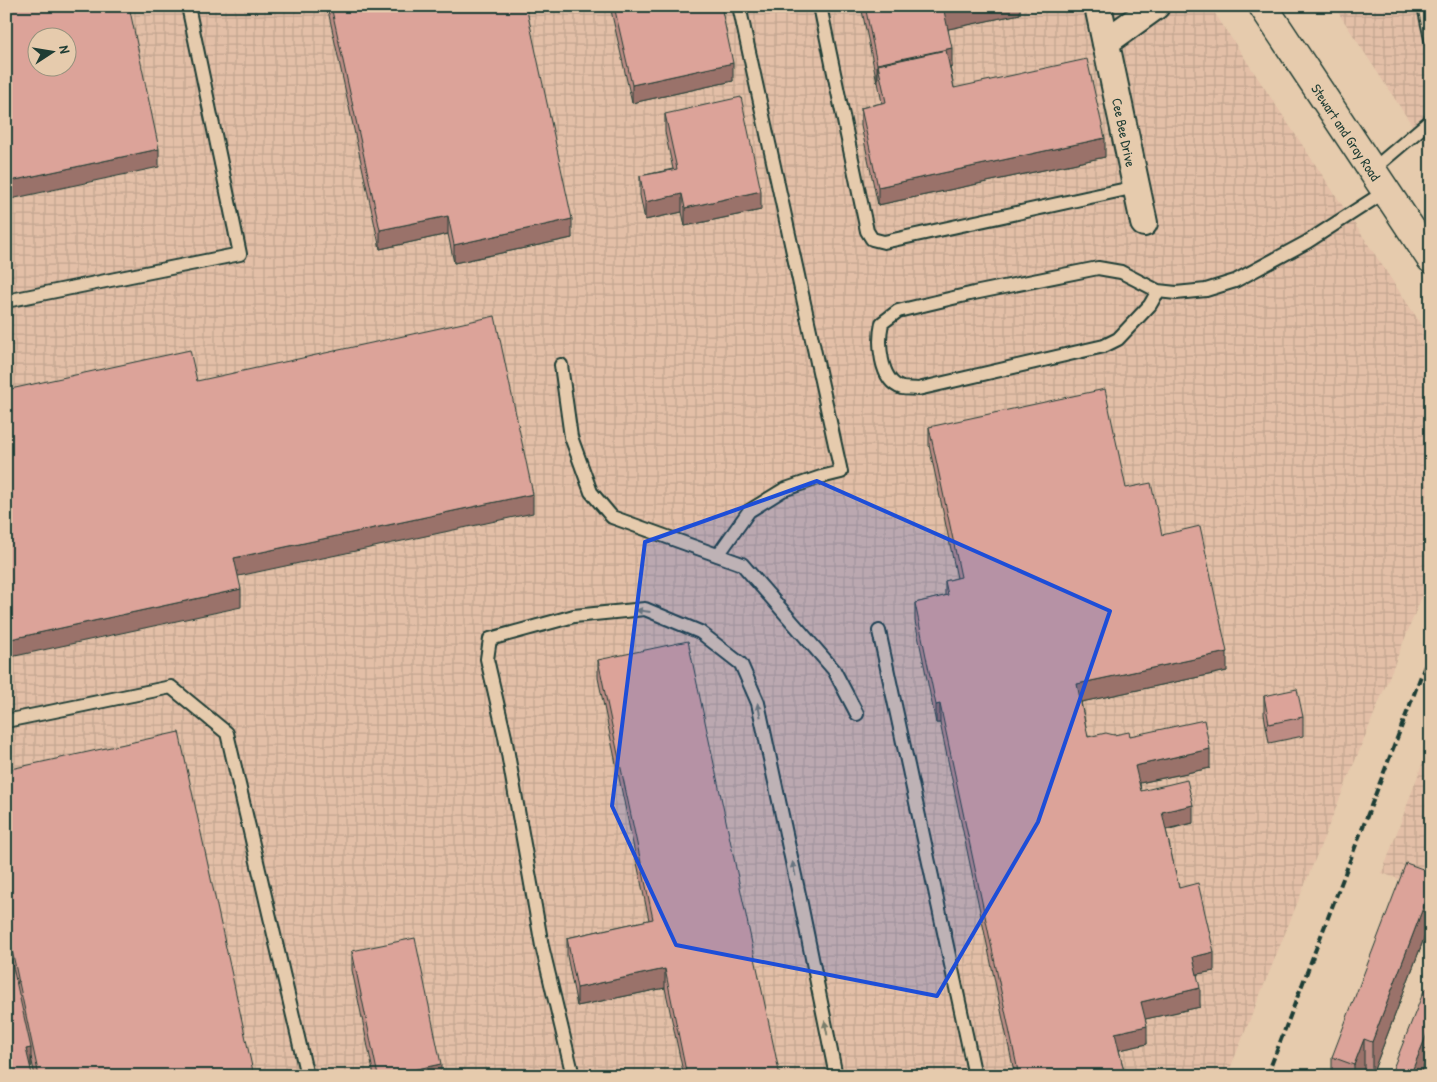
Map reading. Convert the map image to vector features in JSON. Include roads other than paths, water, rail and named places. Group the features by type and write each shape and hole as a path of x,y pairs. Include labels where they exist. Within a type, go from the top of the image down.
{"main road":[{"name":"Stewart and Gray Road","path":"1263,6 1431,259"}],"street":[{"name":"Cee Bee Drive","path":"1098,6 1144,223"},
{"path":"1106,42 1156,6"}],"lane":[{"path":"6,301 240,254 188,6"},
{"path":"718,555 749,511 783,490 841,472 739,6"},
{"path":"820,6 867,231 872,239 884,242 1136,187"},
{"path":"1424,6 1431,39"},
{"path":"1158,290 1150,305 1118,338 1104,346 918,389 901,388 894,383 881,358 879,340 882,323 886,319 898,312 974,293 1098,268 1121,272 1158,290 1176,293 1206,290 1235,281 1307,242 1379,180 1431,120"},
{"path":"560,365 571,438 591,492 612,517 742,564 834,670 857,714"},
{"path":"573,1076 542,946 505,737 487,659 490,639 574,616 645,609 700,632 741,664 758,703 836,1076"},
{"path":"880,631 975,1076"},
{"path":"6,721 171,687 227,733 307,1076"}],"railway":[{"path":"1267,1076 1431,650"}]}
